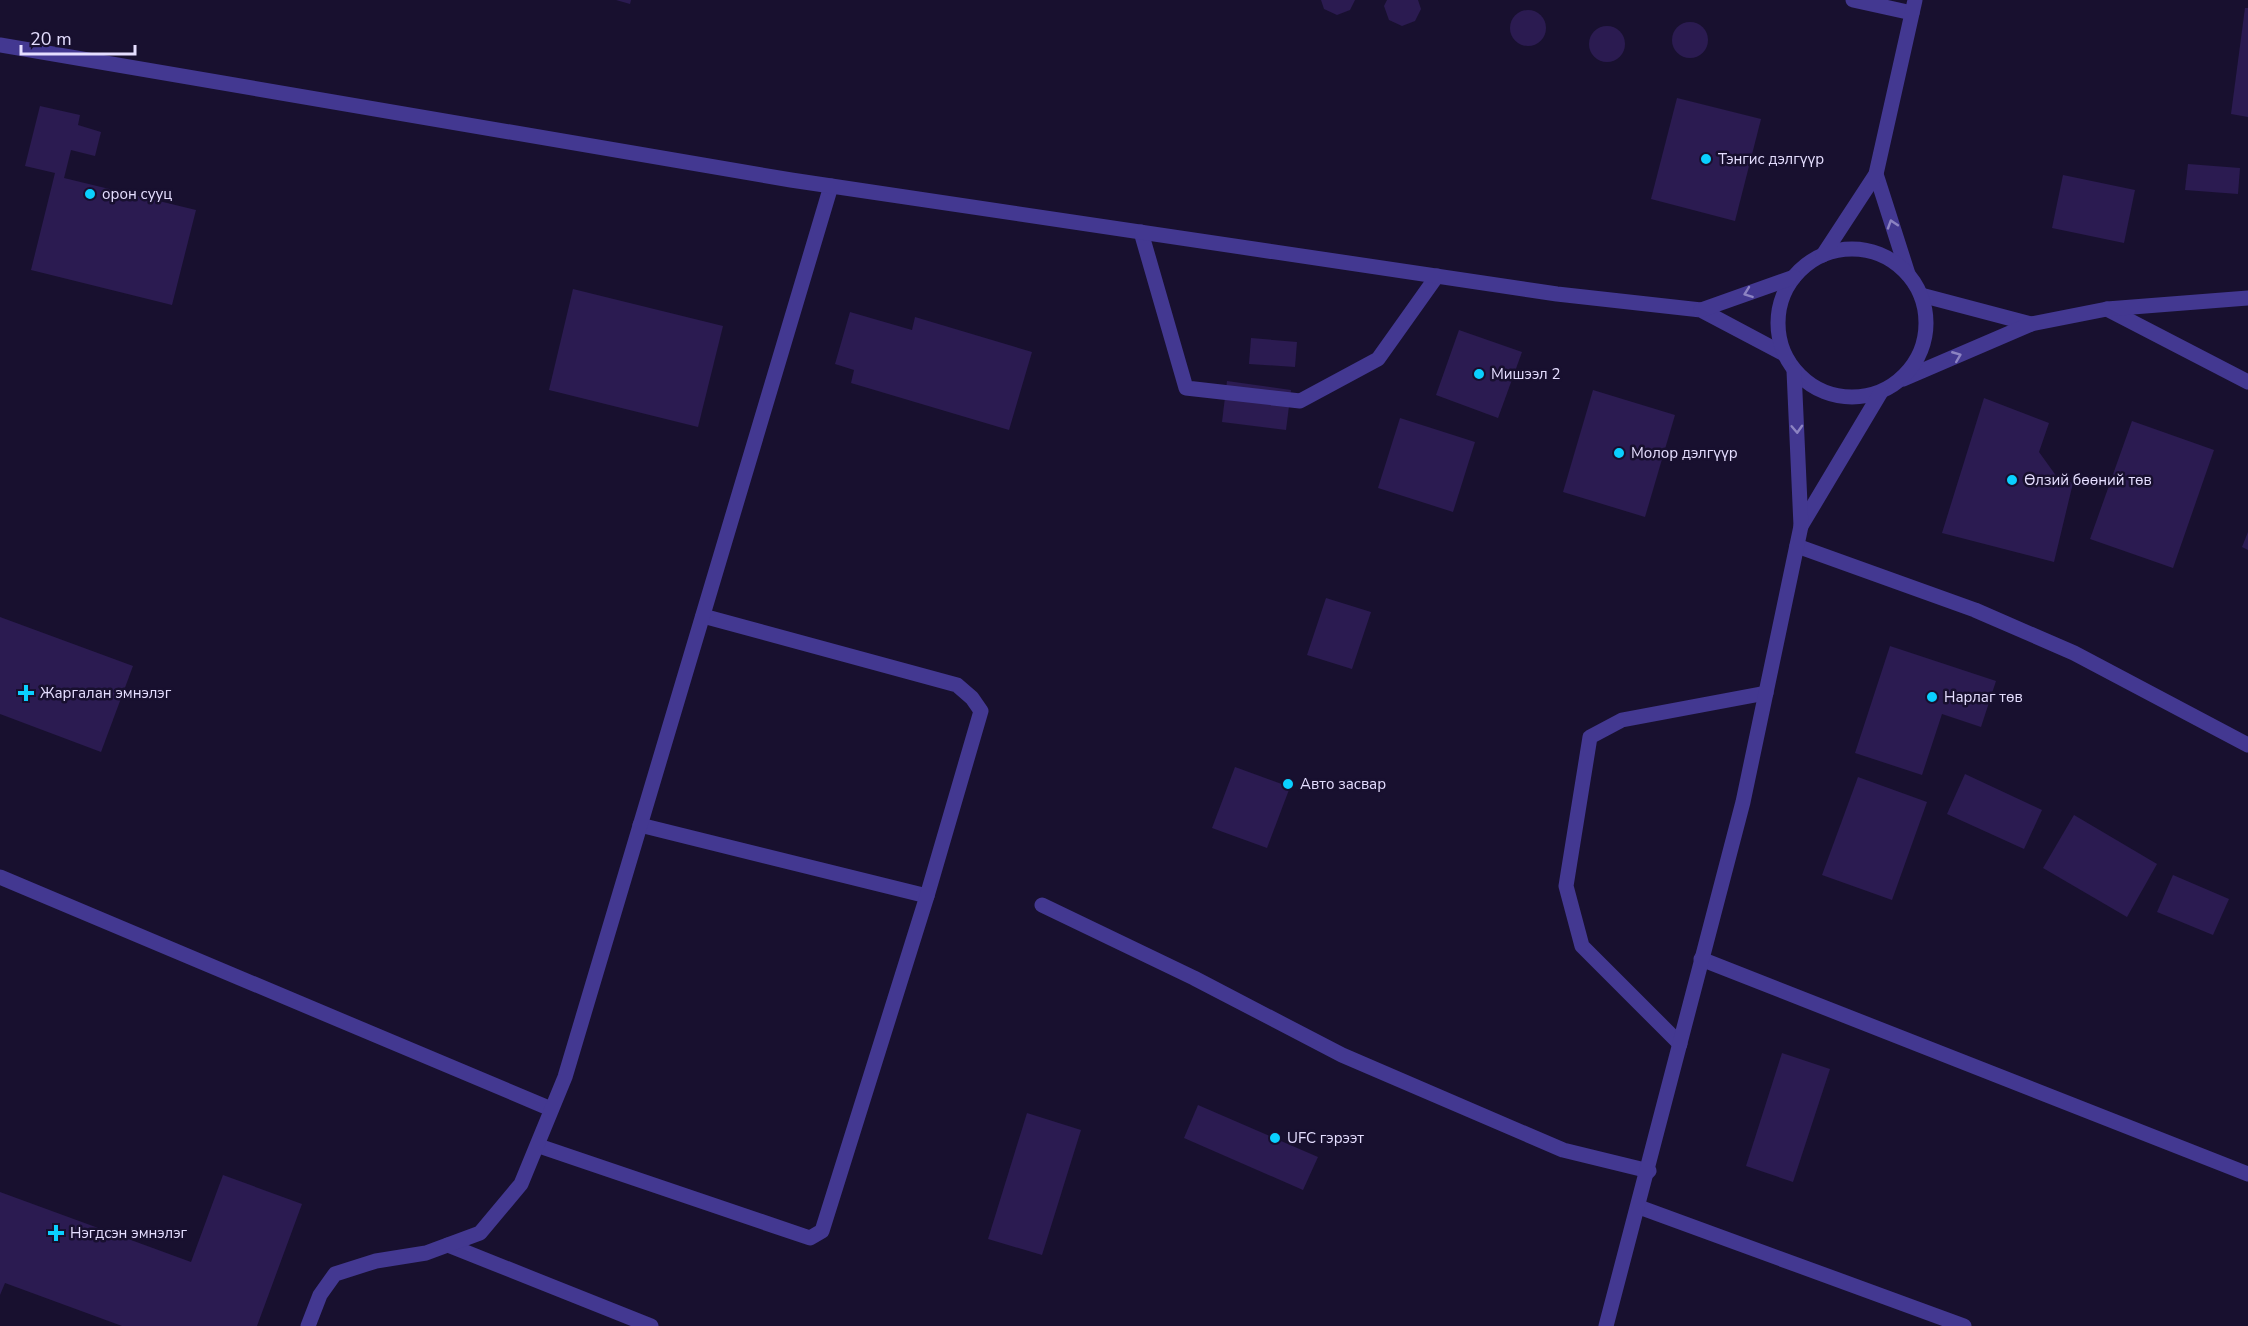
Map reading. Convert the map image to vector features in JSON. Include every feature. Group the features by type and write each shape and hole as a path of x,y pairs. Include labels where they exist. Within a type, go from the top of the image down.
{"street":[{"path":"1823,255 1876,174 1914,6 1854,0"},
{"path":"0,45 831,186 1557,294 1701,310 1784,354"},
{"path":"1876,174 1908,274 1921,295 1926,317 1925,340 1917,361 1903,379"},
{"path":"308,1326 320,1295 335,1274 376,1261 426,1253 480,1233 521,1184 539,1146 551,1109 565,1077 831,186"},
{"path":"1141,232 1186,388 1300,401 1378,359 1437,276"},
{"path":"1908,274 1890,259 1869,251 1846,249 1823,255 1807,264 1794,276 1784,294 1778,314 1779,334 1784,354 1794,371 1812,387 1834,396 1858,398 1881,393 1903,379 2031,324 2107,309 2248,298"},
{"path":"1701,310 1794,276"},
{"path":"1921,295 2031,324"},
{"path":"2107,309 2248,382"},
{"path":"1606,1326 1639,1207 1743,802 1801,526 1794,371"},
{"path":"1801,526 1881,393"},
{"path":"1797,546 2013,626 2074,653 2248,745"},
{"path":"539,1146 810,1239 817,1235 822,1231 927,896 981,711 972,698 957,685 703,615"},
{"path":"1680,1044 1582,946 1566,886 1590,738 1622,720 1766,693"},
{"path":"640,825 927,896"},
{"path":"0,877 551,1109"},
{"path":"1042,905 1194,978 1342,1055 1563,1150 1648,1171"},
{"path":"1701,959 2248,1174"},
{"path":"1639,1207 1964,1326"},
{"path":"448,1245 651,1326"}],"building":[{"path":"616,0 631,0 630,4"},
{"path":"1321,0 1355,0 1350,10 1337,15 1324,9"},
{"path":"1387,0 1418,0 1421,9 1415,21 1402,26 1389,20 1384,6"},
{"path":"2245,8 2248,8 2248,117 2231,114"},
{"path":"1528,10 1541,15 1546,28 1541,41 1528,46 1515,41 1510,28 1515,15"},
{"path":"1690,22 1703,27 1708,40 1703,53 1690,58 1677,53 1672,40 1677,27"},
{"path":"1607,26 1620,31 1625,44 1620,57 1607,62 1594,57 1589,44 1594,31"},
{"name":"Тэнгис дэлгүүр","path":"1677,98 1761,119 1735,221 1651,199"},
{"name":"орон сууц","path":"40,106 80,115 78,125 101,132 95,156 71,150 64,178 196,210 172,305 31,270 55,173 25,166"},
{"path":"2188,164 2240,168 2238,194 2185,190"},
{"path":"2063,175 2135,190 2124,243 2052,228"},
{"path":"573,289 723,326 698,427 549,390"},
{"path":"850,312 912,330 915,317 1032,352 1009,430 851,383 854,370 835,364"},
{"name":"Мишээл 2","path":"1459,330 1522,352 1498,418 1436,395"},
{"path":"1251,338 1297,342 1295,367 1249,364"},
{"path":"1227,381 1291,390 1286,430 1222,422"},
{"name":"Молор дэлгүүр","path":"1593,390 1675,415 1645,517 1563,492"},
{"name":"Өлзий бөөний төв","path":"1984,398 2049,423 2039,452 2057,477 2073,483 2054,562 1942,533"},
{"path":"1400,418 1475,442 1453,512 1378,488"},
{"path":"2132,421 2214,450 2173,568 2090,539"},
{"path":"2248,532 2248,550 2242,547"},
{"path":"1326,598 1371,612 1352,669 1307,655"},
{"name":"Жаргалан эмнэлэг","path":"0,617 133,666 101,752 0,714"},
{"name":"Нарлаг төв","path":"1890,646 1996,681 1981,727 1942,714 1922,775 1855,753"},
{"path":"1235,767 1290,787 1267,848 1212,828"},
{"path":"1965,774 2042,810 2024,849 1947,814"},
{"path":"1858,777 1927,802 1892,900 1822,875"},
{"path":"2074,815 2157,864 2127,917 2043,868"},
{"path":"2173,875 2229,899 2213,935 2157,912"},
{"path":"1782,1053 1830,1069 1793,1182 1746,1166"},
{"path":"1198,1105 1318,1157 1303,1190 1184,1138"},
{"path":"1027,1113 1081,1130 1042,1255 988,1239"},
{"name":"Нэгдсэн эмнэлэг","path":"223,1175 302,1204 257,1326 122,1326 5,1283 0,1295 0,1192 191,1262"}],"place":[{"name":"Тэнгис дэлгүүр","path":"1706,159"},
{"name":"орон сууц","path":"90,194"},
{"name":"Мишээл 2","path":"1479,374"},
{"name":"Молор дэлгүүр","path":"1619,453"},
{"name":"Өлзий бөөний төв","path":"2012,480"},
{"name":"Жаргалан эмнэлэг","path":"26,693"},
{"name":"Нарлаг төв","path":"1932,697"},
{"name":"Авто засвар","path":"1288,784"},
{"name":"UFC гэрээт","path":"1275,1138"},
{"name":"Нэгдсэн эмнэлэг","path":"56,1233"}]}
